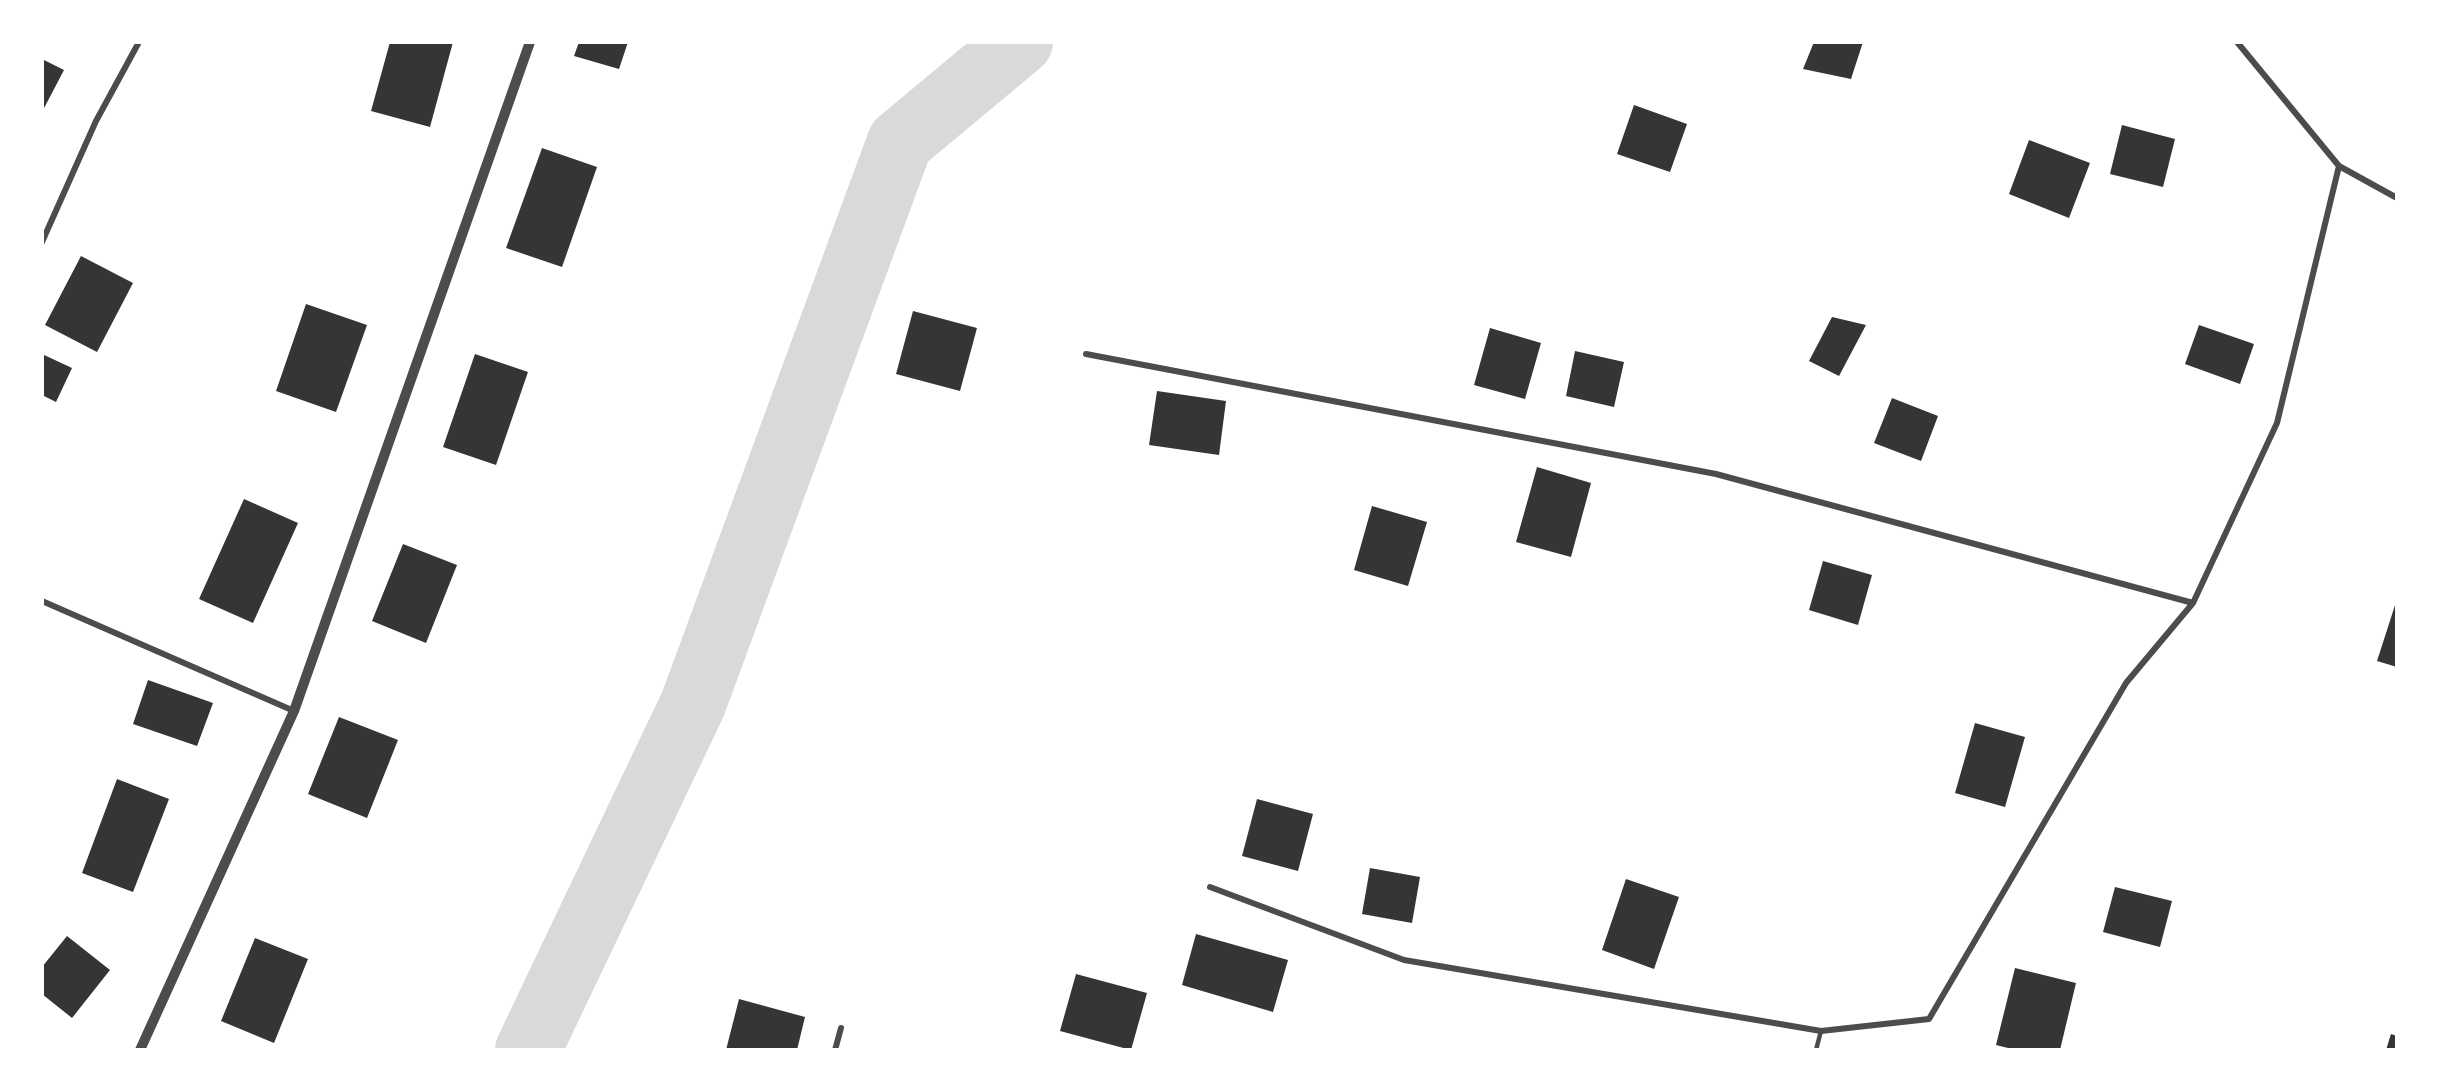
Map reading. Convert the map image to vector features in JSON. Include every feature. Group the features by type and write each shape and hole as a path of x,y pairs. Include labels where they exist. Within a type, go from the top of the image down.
{"street":[{"path":"42,242 96,121 139,42"},
{"path":"140,1050 294,711 530,42"},
{"path":"2237,42 2339,166 2397,198"},
{"path":"1210,887 1404,960 1821,1031 1929,1019 2126,683 2193,603 2277,423 2339,166"},
{"path":"1086,354 1716,474 2193,603"},
{"path":"42,602 294,711"},
{"path":"835,1050 841,1028"}],"lane":[{"path":"1816,1050 1821,1031"}],"building":[{"path":"390,42 453,42 430,127 371,111"},
{"path":"579,42 628,42 619,69 574,56"},
{"path":"1814,42 1863,42 1851,79 1803,69"},
{"path":"42,59 64,70 42,112"},
{"path":"1634,105 1687,124 1670,172 1617,154"},
{"path":"2122,125 2175,139 2163,187 2110,174"},
{"path":"2029,140 2090,163 2069,218 2009,194"},
{"path":"542,148 597,167 562,267 506,248"},
{"path":"81,256 133,283 97,352 45,325"},
{"path":"306,304 367,325 336,412 276,391"},
{"path":"913,311 977,328 960,391 896,374"},
{"path":"1832,317 1866,325 1839,376 1809,361"},
{"path":"2199,325 2254,344 2240,384 2185,364"},
{"path":"1490,328 1541,343 1525,399 1474,385"},
{"path":"1575,351 1624,362 1614,407 1566,396"},
{"path":"42,354 72,368 56,402 42,395"},
{"path":"475,354 528,372 496,465 443,447"},
{"path":"1157,391 1226,401 1219,455 1149,445"},
{"path":"1892,398 1938,416 1921,461 1874,443"},
{"path":"1537,467 1591,483 1571,557 1516,542"},
{"path":"244,499 298,523 253,623 199,599"},
{"path":"1372,506 1427,522 1408,586 1354,570"},
{"path":"403,544 457,565 426,643 372,621"},
{"path":"1823,561 1872,575 1858,625 1809,610"},
{"path":"2397,599 2397,667 2377,661"},
{"path":"148,680 213,703 197,746 133,724"},
{"path":"339,717 398,740 367,818 308,794"},
{"path":"1975,723 2025,737 2005,807 1955,793"},
{"path":"117,779 169,799 133,892 82,873"},
{"path":"1257,799 1313,814 1298,871 1242,856"},
{"path":"1370,868 1420,877 1412,923 1362,914"},
{"path":"1626,879 1679,897 1654,969 1602,950"},
{"path":"2115,887 2172,901 2160,947 2103,932"},
{"path":"1196,934 1288,960 1273,1012 1182,985"},
{"path":"67,936 110,970 72,1018 42,994 42,967"},
{"path":"255,938 308,959 274,1043 221,1021"},
{"path":"2015,968 2076,983 2060,1050 2016,1050 1996,1045"},
{"path":"1076,974 1147,993 1131,1050 1060,1031"},
{"path":"739,999 805,1017 797,1050 726,1050"},
{"path":"2391,1034 2397,1036 2397,1050 2386,1050"}],"waterway":[{"path":"528,1050 693,704 900,142 1020,42"}]}
